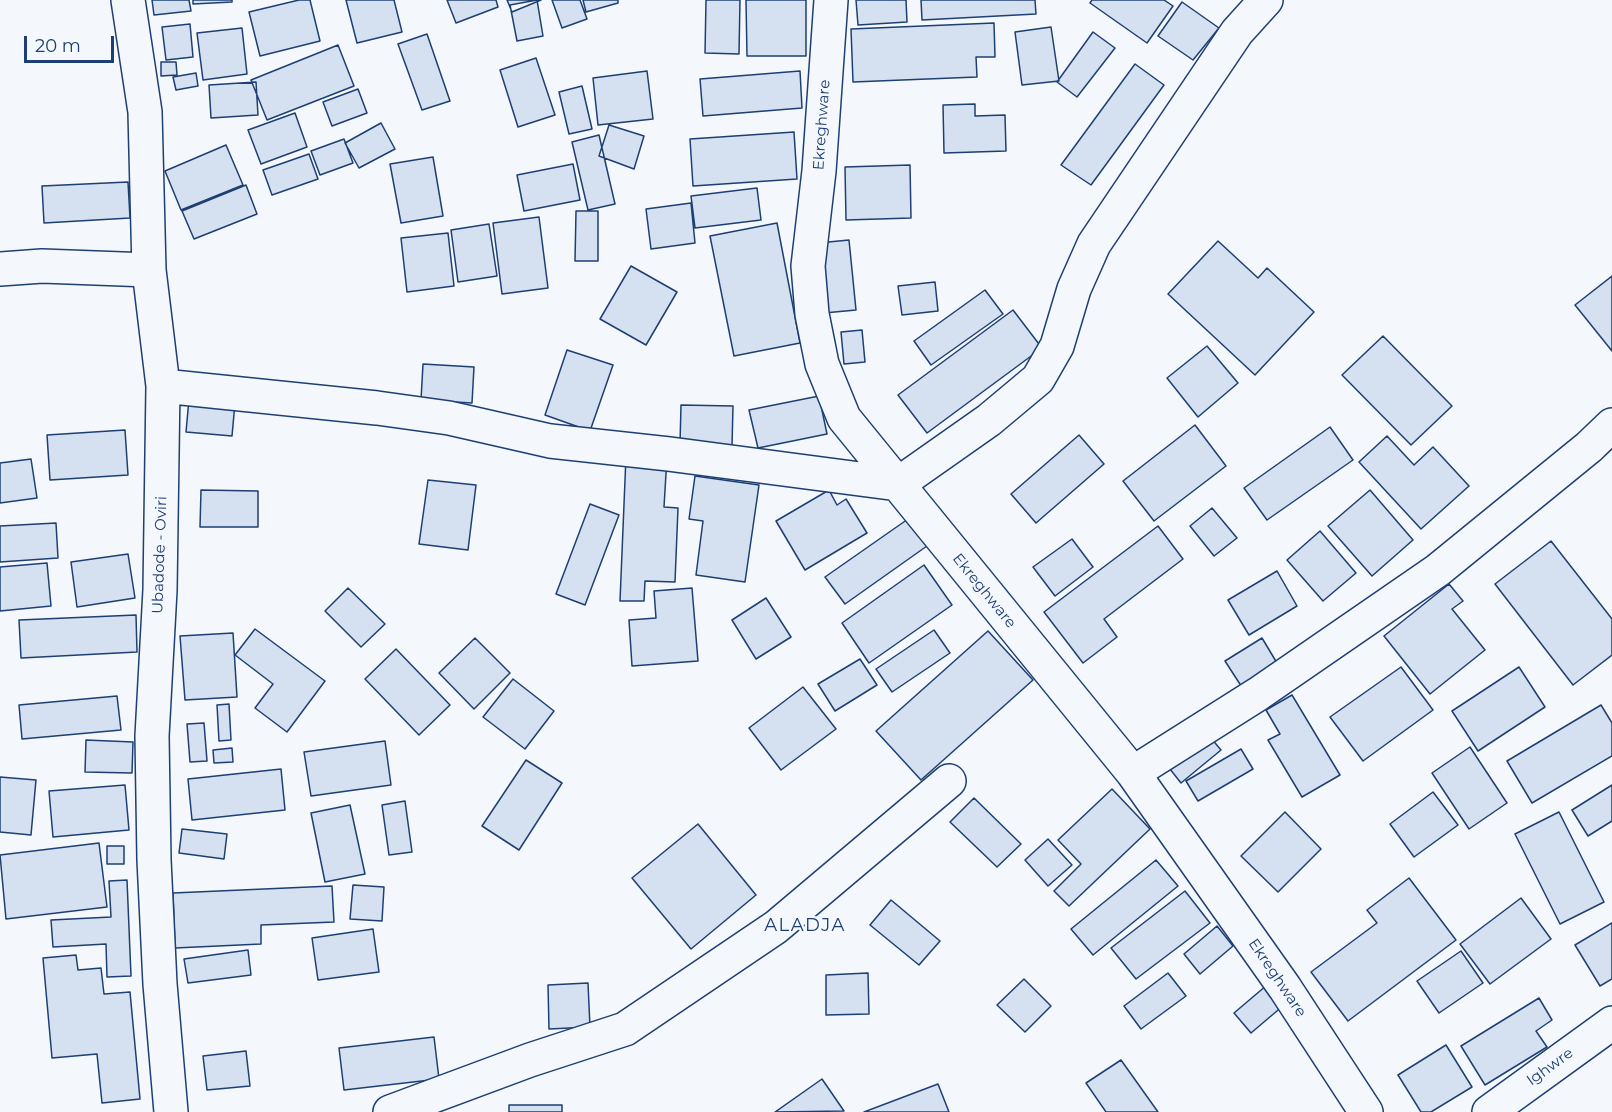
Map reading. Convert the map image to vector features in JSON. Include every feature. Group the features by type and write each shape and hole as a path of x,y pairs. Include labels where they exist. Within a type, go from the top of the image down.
{"street":[{"name":"Ubadode - Oviri","path":"128,0 146,112 149,270 163,386 160,591 152,736 154,860 160,984 171,1112"},
{"name":"Ekreghware","path":"831,0 819,171 808,266 812,314 822,364 844,418 1133,773 1285,988 1366,1112"},
{"path":"163,386 376,408 449,418 550,441 898,484 989,420 1038,379 1057,346 1074,289 1094,244 1237,32 1266,0"},
{"path":"0,269 42,266 149,270"},
{"path":"1133,773 1258,694 1438,570 1589,447 1612,425"},
{"path":"390,1112 530,1060 625,1029 776,927 949,782"},
{"name":"Ighwre","path":"1489,1112 1612,1023"}],"building":[{"path":"152,0 189,0 191,11 154,15"},
{"path":"193,0 232,0 232,2 193,4"},
{"path":"299,0 310,0 320,41 260,56 249,12"},
{"path":"346,0 394,0 402,32 357,43"},
{"path":"447,0 496,0 498,7 456,23"},
{"path":"507,0 541,0 512,12"},
{"path":"537,0 543,36 517,41 510,5"},
{"path":"552,0 580,0 587,19 562,28"},
{"path":"583,0 618,0 618,3 586,12"},
{"path":"706,0 740,0 739,54 705,53"},
{"path":"746,0 806,0 806,56 747,56"},
{"path":"856,0 906,0 907,22 858,25"},
{"path":"921,0 1035,0 1036,14 922,20"},
{"path":"1092,0 1164,0 1173,6 1147,43 1090,3"},
{"path":"1182,2 1219,28 1193,60 1158,36"},
{"path":"994,23 995,57 976,57 977,77 853,82 851,29"},
{"path":"190,24 193,57 166,60 162,27"},
{"path":"1051,27 1059,81 1022,85 1015,32"},
{"path":"242,28 247,74 203,80 197,33"},
{"path":"1093,32 1115,48 1077,97 1057,82"},
{"path":"427,34 450,101 422,110 398,44"},
{"path":"338,45 354,86 267,120 251,80"},
{"path":"536,58 555,115 518,127 500,70"},
{"path":"161,62 176,62 177,75 161,76"},
{"path":"1135,64 1164,85 1091,185 1061,165"},
{"path":"647,71 653,119 598,125 593,78"},
{"path":"800,71 802,108 703,116 700,79"},
{"path":"196,73 198,86 176,90 173,77"},
{"path":"256,82 258,115 211,118 209,85"},
{"path":"582,86 592,129 569,134 559,92"},
{"path":"358,89 367,113 332,126 323,102"},
{"path":"975,104 975,116 1005,115 1006,151 944,153 943,105"},
{"path":"295,113 307,147 261,164 248,130"},
{"path":"381,123 395,149 359,168 345,143"},
{"path":"609,125 644,136 634,169 599,156"},
{"path":"794,132 797,179 693,186 690,139"},
{"path":"599,135 615,204 588,210 572,142"},
{"path":"344,139 353,163 320,175 311,151"},
{"path":"226,145 243,185 181,210 165,171"},
{"path":"309,154 318,179 272,195 263,170"},
{"path":"433,157 443,216 401,223 390,164"},
{"path":"573,164 580,200 524,211 517,175"},
{"path":"910,165 911,218 846,220 845,167"},
{"path":"128,182 130,218 44,223 42,186"},
{"path":"246,185 257,214 194,239 182,211"},
{"path":"757,188 761,220 695,228 691,196"},
{"path":"691,203 695,243 651,249 646,209"},
{"path":"576,211 598,211 598,261 575,261"},
{"path":"539,217 548,288 502,294 493,223"},
{"path":"777,223 800,343 734,356 710,236"},
{"path":"489,224 497,276 458,282 451,230"},
{"path":"448,233 454,286 407,292 401,238"},
{"path":"849,240 856,310 824,313 818,243"},
{"path":"1218,241 1258,278 1267,268 1314,312 1255,375 1168,294"},
{"path":"631,266 677,292 646,345 600,319"},
{"path":"1612,276 1612,351 1575,305"},
{"path":"935,282 938,311 902,315 898,286"},
{"path":"985,290 1003,314 931,365 914,341"},
{"path":"1013,310 1042,348 927,433 898,395"},
{"path":"862,330 865,362 844,364 841,332"},
{"path":"1383,336 1452,406 1411,445 1342,375"},
{"path":"1207,346 1238,383 1198,417 1167,378"},
{"path":"567,350 613,365 590,431 545,415"},
{"path":"423,364 474,367 472,403 421,400"},
{"path":"819,396 827,434 758,448 749,410"},
{"path":"189,399 235,403 232,436 186,432"},
{"path":"681,405 733,406 732,446 680,444"},
{"path":"1195,425 1226,466 1154,521 1123,481"},
{"path":"1330,427 1353,460 1267,520 1244,488"},
{"path":"125,430 128,475 50,480 47,435"},
{"path":"1079,435 1104,464 1036,523 1011,494"},
{"path":"1387,436 1414,465 1433,447 1469,486 1421,529 1359,462"},
{"path":"626,456 667,457 664,507 678,508 675,582 645,581 644,601 620,601"},
{"path":"31,459 37,498 0,503 0,463"},
{"path":"695,476 759,485 745,582 696,575 703,521 689,519"},
{"path":"428,480 476,485 468,550 419,544"},
{"path":"201,490 258,491 258,527 200,527"},
{"path":"829,490 837,505 846,499 867,533 805,570 776,521"},
{"path":"1370,490 1413,540 1372,576 1328,526"},
{"path":"590,504 619,515 585,605 556,594"},
{"path":"1212,508 1237,538 1214,556 1190,526"},
{"path":"908,519 927,546 845,604 825,577"},
{"path":"56,523 58,558 0,562 0,526"},
{"path":"1158,526 1183,559 1104,619 1117,637 1083,663 1044,612"},
{"path":"1320,531 1356,573 1323,601 1287,560"},
{"path":"1072,539 1093,567 1055,596 1033,567"},
{"path":"1551,541 1612,619 1612,655 1573,685 1495,584"},
{"path":"128,554 135,598 77,607 71,562"},
{"path":"47,563 51,606 0,611 0,567"},
{"path":"924,565 952,605 869,663 842,623"},
{"path":"1277,571 1297,606 1249,635 1228,600"},
{"path":"1449,584 1463,601 1452,609 1485,650 1430,694 1384,636"},
{"path":"348,588 385,624 361,647 325,611"},
{"path":"692,588 698,661 632,666 629,620 656,618 654,591"},
{"path":"766,598 791,637 756,659 732,620"},
{"path":"136,615 137,652 21,658 19,620"},
{"path":"255,629 325,681 287,732 255,708 273,684 235,655"},
{"path":"934,630 950,653 892,692 876,669"},
{"path":"988,631 1033,680 921,780 876,731"},
{"path":"233,633 237,697 185,700 180,636"},
{"path":"475,638 510,673 474,709 439,673"},
{"path":"1262,638 1283,673 1247,695 1225,661"},
{"path":"396,649 450,705 419,735 365,679"},
{"path":"860,659 877,685 835,711 818,684"},
{"path":"1401,667 1433,710 1363,761 1330,717"},
{"path":"1519,667 1545,707 1478,751 1452,711"},
{"path":"513,679 554,711 525,749 483,717"},
{"path":"803,687 836,729 781,770 749,728"},
{"path":"1292,695 1340,775 1302,797 1268,740 1280,734 1266,710"},
{"path":"117,696 121,730 22,739 19,705"},
{"path":"229,704 231,740 219,741 217,705"},
{"path":"1601,705 1612,723 1612,756 1532,803 1507,761"},
{"path":"204,723 207,761 190,762 187,724"},
{"path":"1205,731 1221,750 1181,783 1166,764"},
{"path":"86,740 133,742 132,773 85,772"},
{"path":"385,741 391,785 311,796 304,752"},
{"path":"1470,747 1507,803 1469,829 1432,773"},
{"path":"232,748 233,762 214,763 213,750"},
{"path":"1241,749 1253,769 1198,801 1186,781"},
{"path":"526,760 562,783 519,850 482,826"},
{"path":"281,769 285,810 192,820 188,779"},
{"path":"0,777 36,780 31,835 0,832"},
{"path":"125,785 129,830 53,837 49,791"},
{"path":"1612,785 1612,821 1588,836 1572,810"},
{"path":"1112,789 1150,829 1069,906 1054,891 1081,864 1058,840"},
{"path":"1433,792 1458,825 1414,857 1390,824"},
{"path":"974,798 1021,844 997,867 950,822"},
{"path":"405,801 412,852 389,855 382,805"},
{"path":"350,805 365,874 325,882 311,813"},
{"path":"1285,812 1321,849 1278,892 1241,856"},
{"path":"1559,812 1604,902 1560,924 1515,834"},
{"path":"698,824 756,895 691,949 632,878"},
{"path":"182,829 227,834 224,859 179,853"},
{"path":"1048,839 1072,865 1048,886 1025,860"},
{"path":"99,843 107,907 6,919 0,855"},
{"path":"107,846 124,846 124,864 107,864"},
{"path":"1156,860 1178,886 1093,955 1071,929"},
{"path":"1409,878 1456,940 1348,1021 1311,972 1377,923 1367,910"},
{"path":"127,880 131,976 107,977 106,944 53,947 51,920 111,917 109,881"},
{"path":"353,885 384,887 382,921 350,919"},
{"path":"332,886 334,922 261,925 261,944 175,948 173,893"},
{"path":"1185,891 1210,923 1136,979 1111,948"},
{"path":"1521,898 1551,939 1490,984 1460,944"},
{"path":"891,900 940,941 919,965 870,925"},
{"path":"1612,923 1612,979 1600,986 1575,945"},
{"path":"1217,926 1233,946 1200,974 1184,954"},
{"path":"373,929 379,972 318,980 312,938"},
{"path":"248,950 251,975 188,983 184,959"},
{"path":"1461,951 1483,983 1439,1013 1417,981"},
{"path":"76,955 78,970 101,968 104,994 130,992 140,1099 102,1103 97,1054 52,1058 43,958"},
{"path":"868,973 869,1014 826,1015 826,975"},
{"path":"1168,973 1186,996 1141,1029 1124,1006"},
{"path":"1024,979 1051,1006 1025,1032 997,1005"},
{"path":"588,983 590,1027 549,1029 548,985"},
{"path":"1267,985 1284,1005 1251,1033 1234,1013"},
{"path":"1539,998 1552,1020 1536,1031 1547,1047 1485,1085 1461,1046"},
{"path":"434,1037 439,1079 344,1090 339,1048"},
{"path":"1446,1045 1472,1087 1431,1112 1421,1112 1398,1075"},
{"path":"246,1051 250,1086 207,1090 203,1056"},
{"path":"1121,1060 1158,1112 1106,1112 1086,1083"},
{"path":"822,1079 844,1111 775,1112"},
{"path":"938,1084 949,1112 864,1112"},
{"path":"509,1105 562,1105 562,1112 509,1112"}],"district":[{"name":"ALADJA","path":"805,926"}]}
